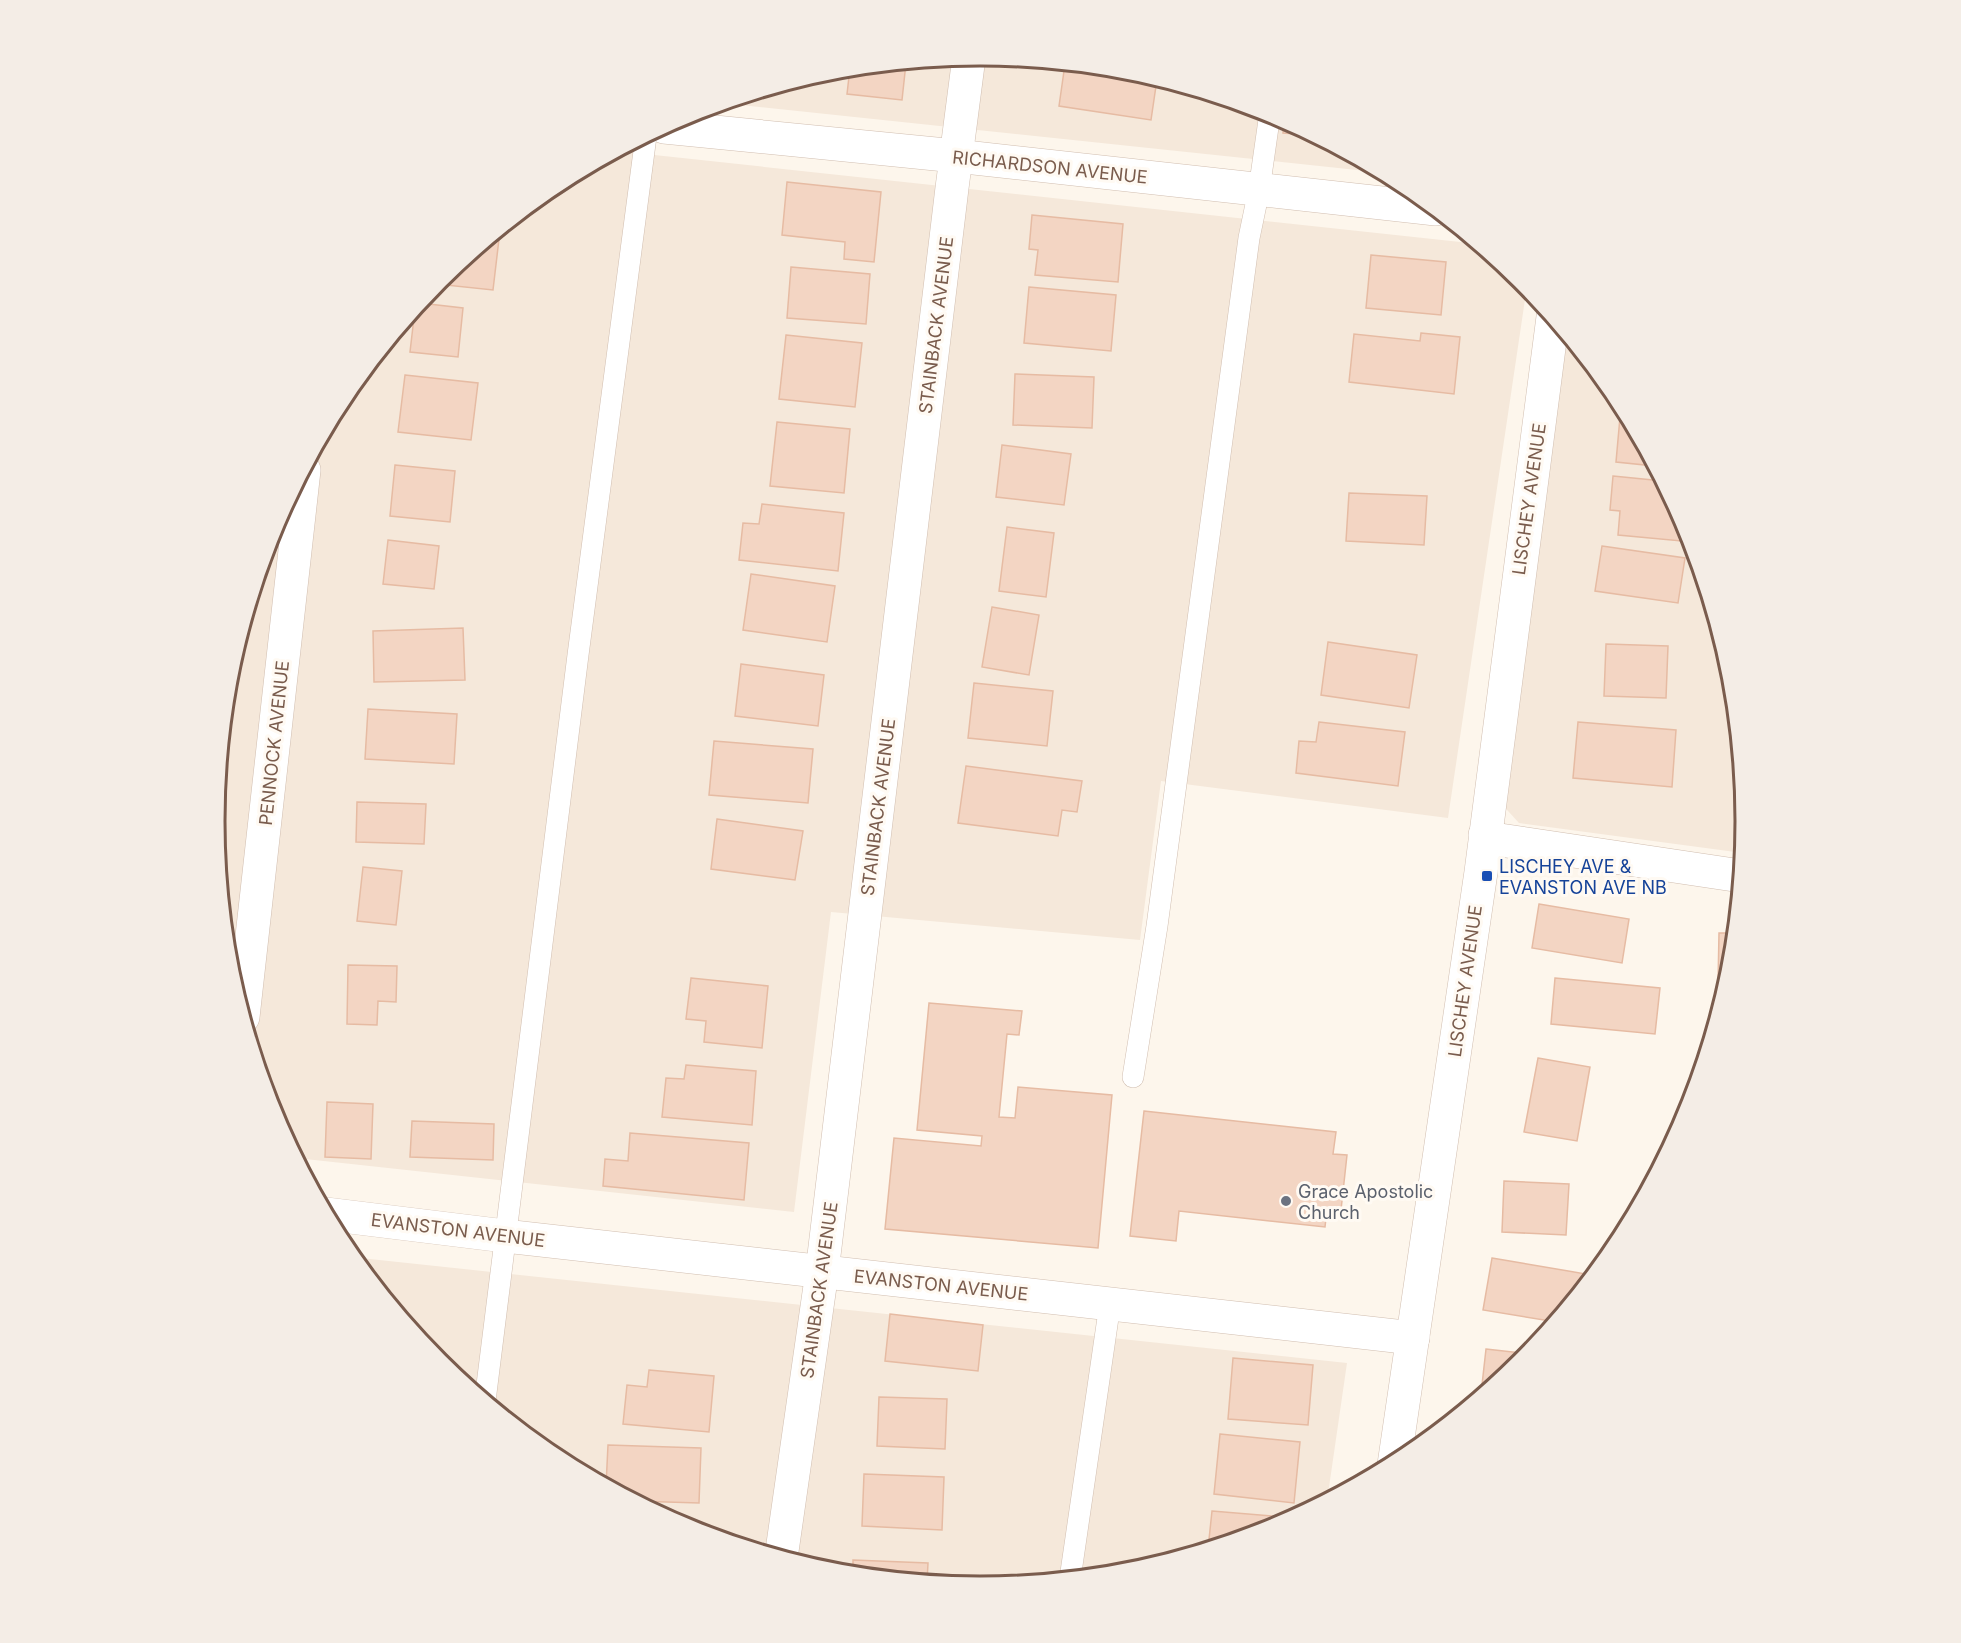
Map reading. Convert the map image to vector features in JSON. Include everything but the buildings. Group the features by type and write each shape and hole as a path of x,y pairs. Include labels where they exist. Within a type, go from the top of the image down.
{"street":[{"name":"STAINBACK AVENUE","path":"782,1550 822,1272 968,66"},
{"name":"RICHARDSON AVENUE","path":"681,129 956,156 1420,207"},
{"name":"LISCHEY AVENUE","path":"1396,1453 1481,872 1552,326"},
{"name":"PENNOCK AVENUE","path":"246,994 302,490"},
{"path":"1485,835 1500,840 1734,875"},
{"name":"EVANSTON AVENUE","path":"336,1215 1413,1338"}],"lane":[{"path":"1133,1077 1157,926 1249,238 1259,190 1269,123"},
{"path":"486,1393 581,632 645,145"},
{"path":"1071,1572 1110,1304"}],"shaded area":[{"path":"980,66 1079,72 1176,92 1223,106 1315,144 1364,171 741,105 785,92 882,72"},
{"path":"630,152 1466,243 1525,298 1448,818 1161,781 1140,940 831,912 794,1212 305,1159 265,1064 240,969 231,920 227,871 225,822 227,772 231,723 240,674 265,579 303,487 352,402 412,323 482,253 561,193"},
{"path":"1564,341 1609,402 1635,444 1658,487 1696,579 1710,626 1730,723 1736,822 1735,852 1519,823 1498,800"},
{"path":"365,1258 1347,1363 1328,1492 1315,1499 1223,1537 1176,1551 1079,1571 980,1577 882,1571 785,1551 738,1537 646,1499 603,1476 561,1450 482,1390 412,1320"}],"place":[{"name":"LISCHEY AVE & EVANSTON AVE NB","path":"1487,876"},
{"name":"Grace Apostolic Church","path":"1286,1201"}]}
